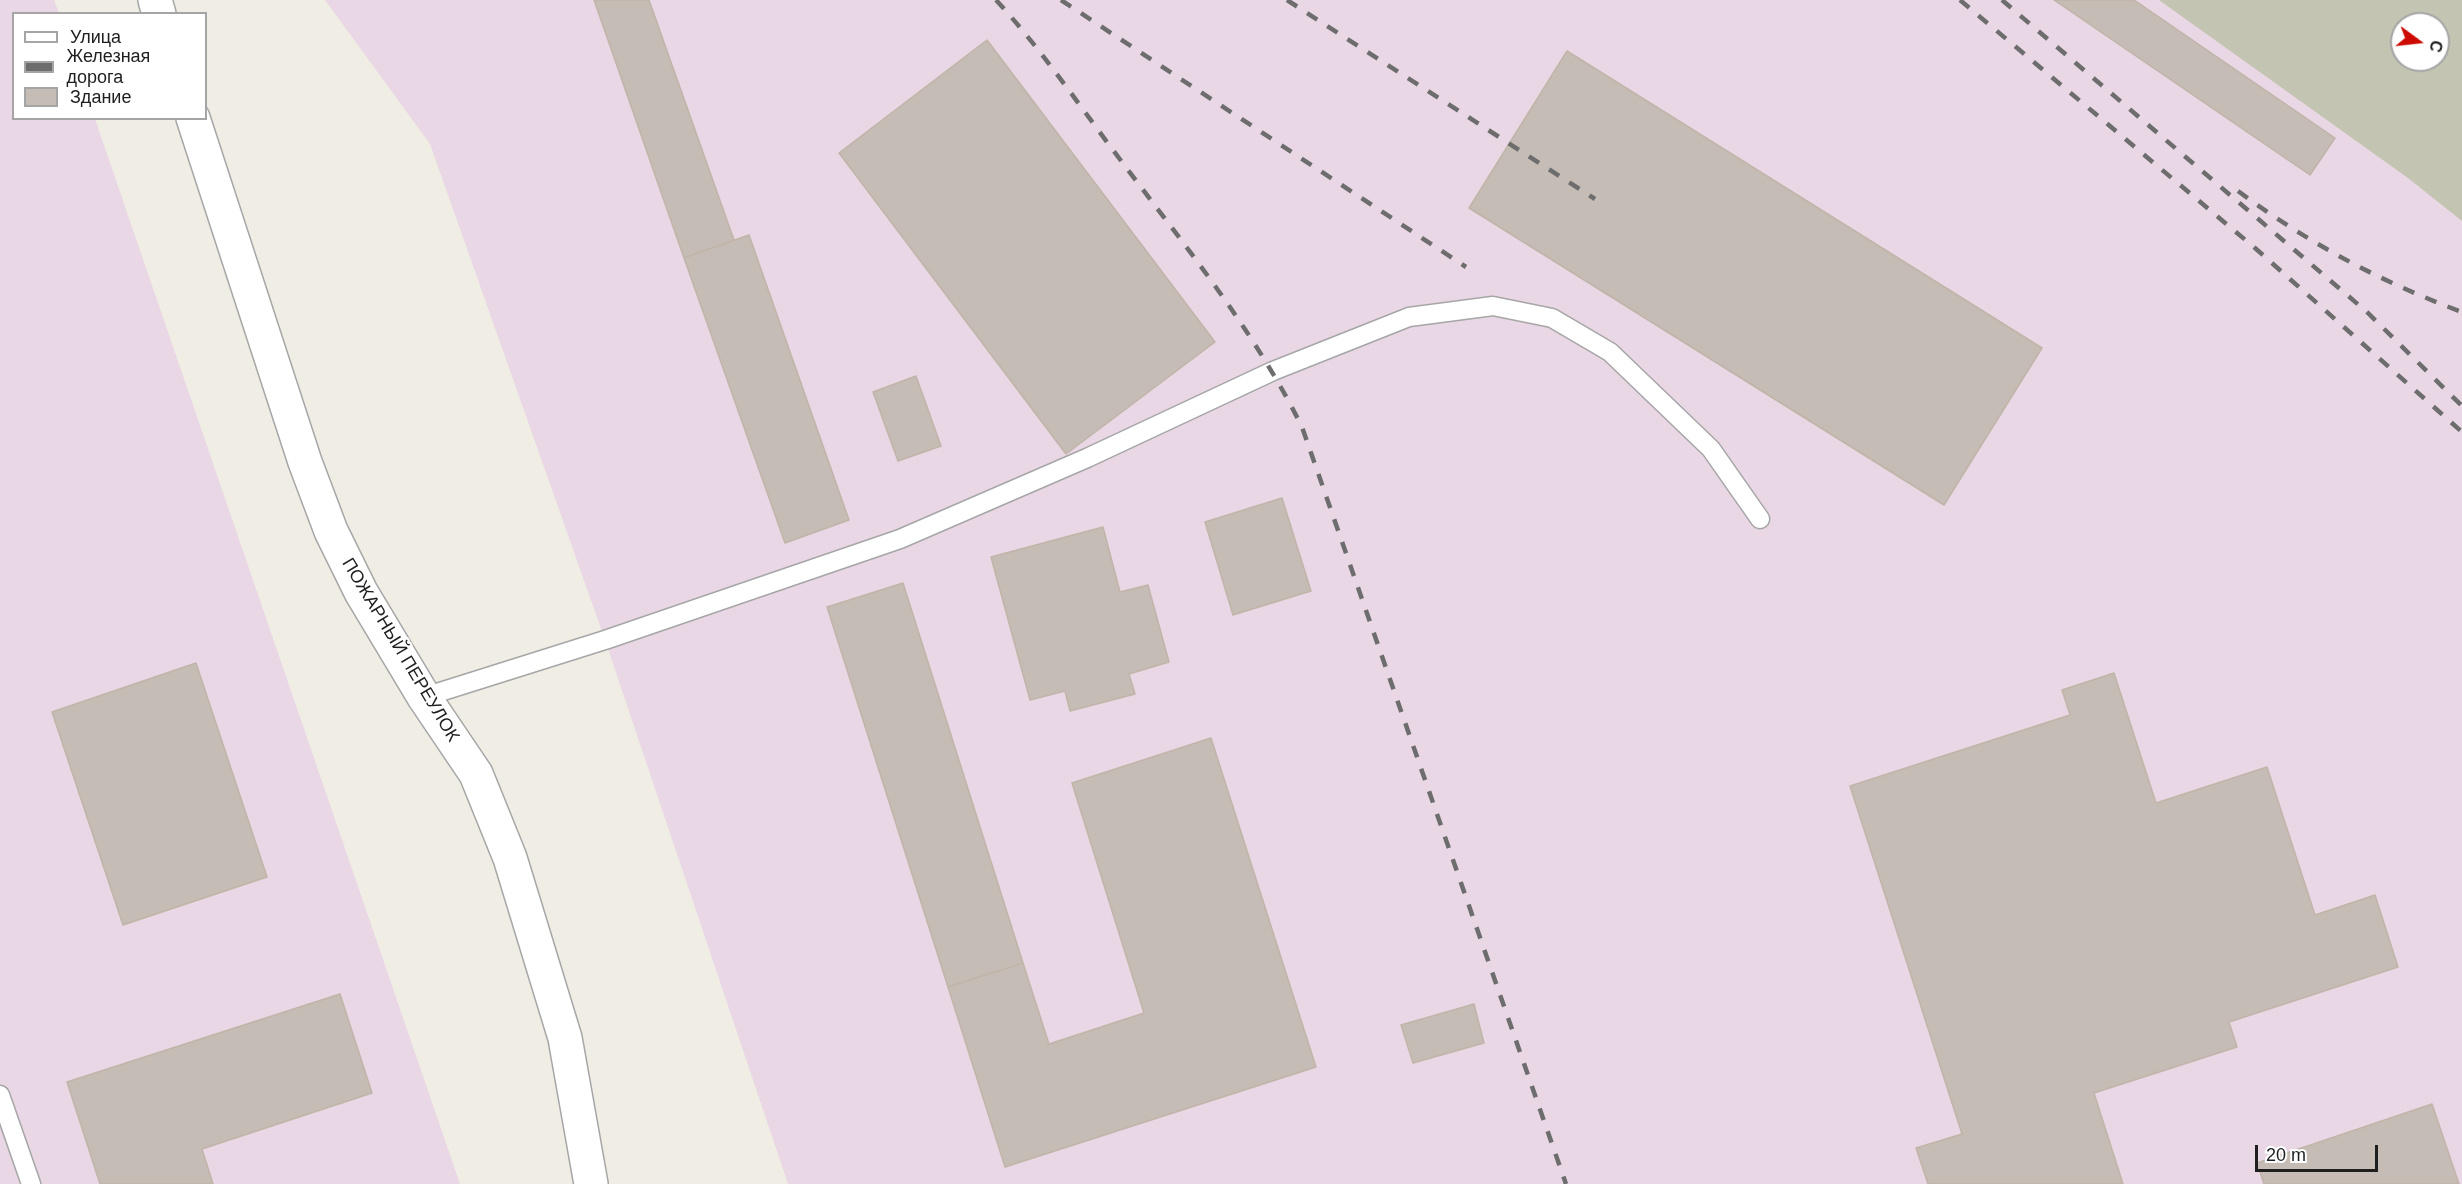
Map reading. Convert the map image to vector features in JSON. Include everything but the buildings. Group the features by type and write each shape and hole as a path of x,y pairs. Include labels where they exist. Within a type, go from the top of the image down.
{"street":[{"name":"ПОЖАРНЫЙ ПЕРЕУЛОК","path":"194,120 305,462 331,531 361,591 424,697 476,774 510,858 565,1038 591,1184"}],"lane":[{"path":"424,697 616,636 900,539 1087,458 1273,371 1409,317 1493,306 1552,318 1610,352 1703,441 1760,519"},
{"path":"0,1095 31,1184"}],"shaded area":[{"path":"0,0 54,0 59,12 12,12 12,120 95,120 460,1184 0,1184"},
{"path":"325,0 2462,0 2462,1184 788,1184 605,640 430,144"},
{"path":"2159,0 2462,0 2462,221 2408,178"}],"railway":[{"path":"996,0 1046,60 1220,293 1264,358 1302,427 1566,1184"},
{"path":"1061,0 1466,267"},
{"path":"1287,0 1595,199"},
{"path":"1960,0 2255,248 2462,432"},
{"path":"2002,0 2367,312 2462,406"},
{"path":"2238,191 2291,228 2346,260 2403,288 2462,312"}]}
